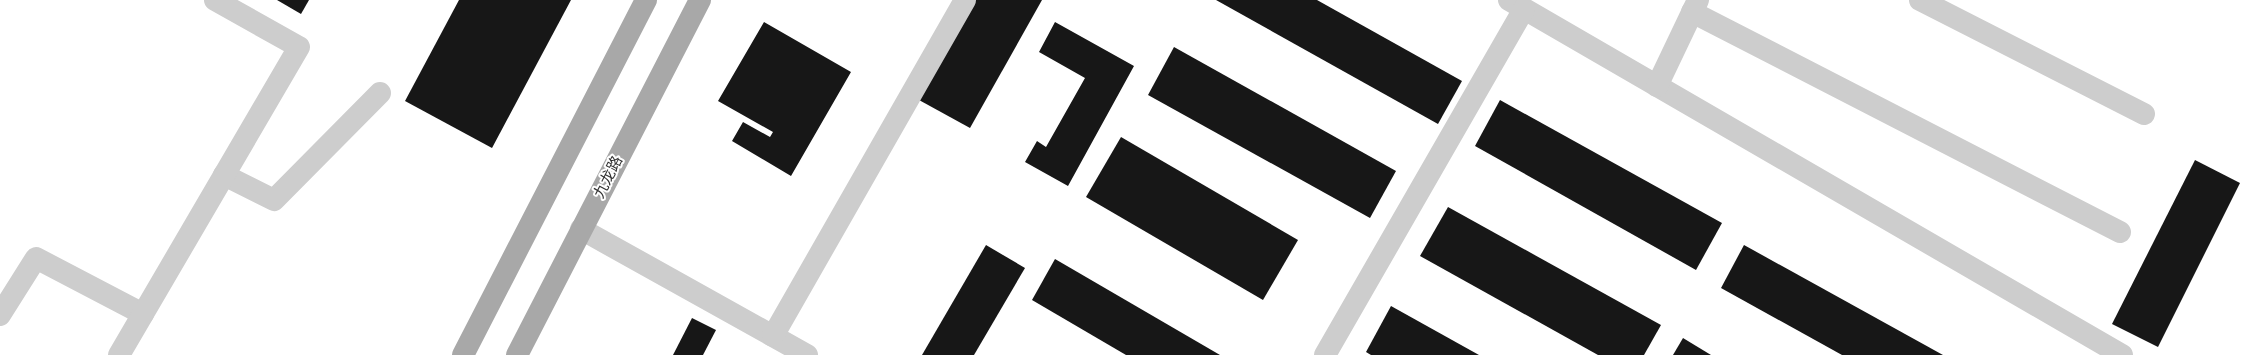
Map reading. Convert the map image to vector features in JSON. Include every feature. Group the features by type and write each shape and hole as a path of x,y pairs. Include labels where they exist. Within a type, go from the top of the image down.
{"main road":[{"path":"463,355 646,0"},
{"name":"九龙路","path":"516,355 700,0"}],"street":[{"path":"119,355 299,47 215,0"},
{"path":"773,336 965,0"},
{"path":"1920,0 2144,114"},
{"path":"1325,355 1516,4 2122,355"},
{"path":"1657,86 1695,6 2120,232"},
{"path":"224,175 274,200 380,93"},
{"path":"581,229 807,355"},
{"path":"0,315 36,258 142,314"}],"building":[{"path":"277,0 309,0 301,14"},
{"path":"459,0 571,0 492,148 405,101"},
{"path":"975,0 1042,0 970,128 919,100"},
{"path":"1216,0 1317,0 1462,81 1438,124"},
{"path":"764,22 851,72 791,176 732,141 743,122 770,137 773,132 718,101"},
{"path":"1055,22 1134,66 1068,186 1025,162 1037,141 1046,147 1085,78 1039,52"},
{"path":"1174,47 1396,171 1370,218 1148,95"},
{"path":"1500,100 1722,223 1696,270 1475,146"},
{"path":"1121,137 1298,240 1263,300 1086,197"},
{"path":"2195,160 2240,183 2158,347 2112,324"},
{"path":"1448,207 1661,325 1644,355 1598,355 1420,256"},
{"path":"986,245 1025,268 974,355 922,355"},
{"path":"1744,245 1943,355 1842,355 1721,288"},
{"path":"1055,259 1220,355 1126,355 1032,300"},
{"path":"1391,306 1479,355 1371,355 1366,352"},
{"path":"692,318 716,330 703,355 673,355"},
{"path":"1683,338 1711,355 1673,355"}]}
